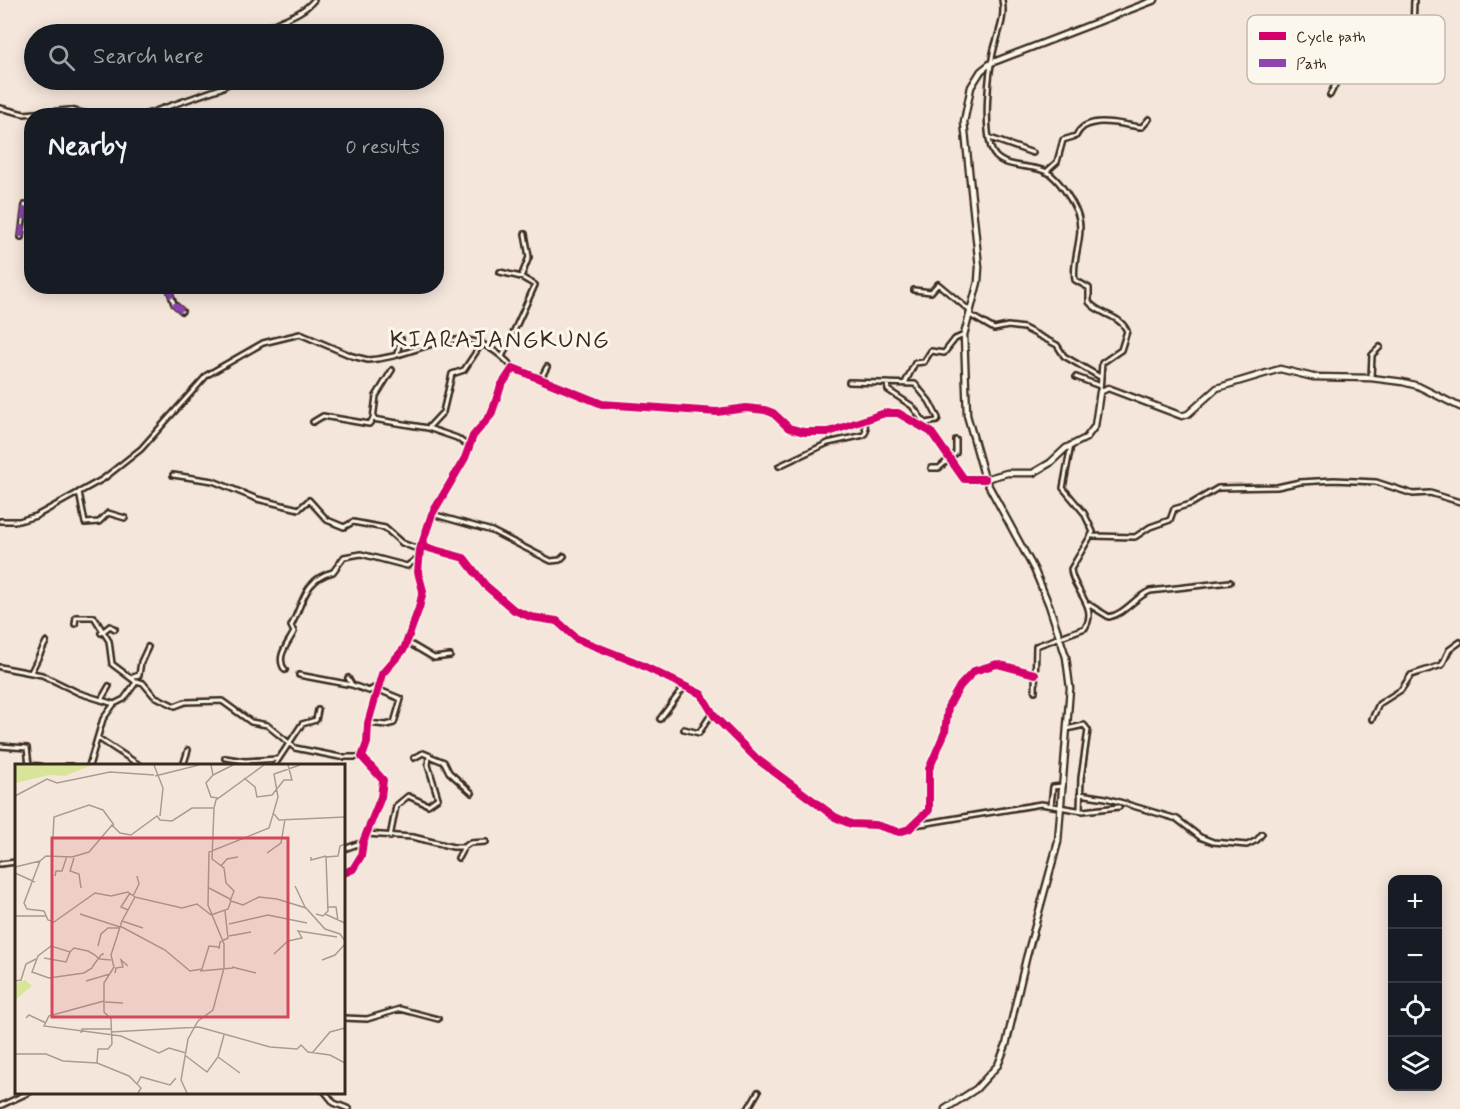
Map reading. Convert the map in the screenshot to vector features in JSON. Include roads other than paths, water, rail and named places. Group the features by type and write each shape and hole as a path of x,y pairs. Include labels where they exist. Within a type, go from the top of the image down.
{"main road":[{"path":"945,1109 976,1089 998,1065 1006,1045 1026,960 1055,857 1062,806 1070,684 1060,638 1038,578 985,479 967,415 964,335 979,280 977,227 964,122 971,87 981,71 991,63 1155,0"},
{"path":"985,479 1007,473 1033,473 1050,463 1071,445 1092,433 1100,389 1111,389 1182,416 1188,414 1217,388 1275,369 1313,377 1371,378 1418,386 1460,407"}],"street":[{"path":"271,24 306,9 314,0"},
{"path":"1002,0 1004,15 991,63 987,111 994,154 1018,166 1046,172 1063,189 1077,214 1080,237 1075,268 1076,282 1089,288 1089,302 1092,306 1113,316 1126,328 1127,339 1117,355 1103,361 1100,389 1076,376"},
{"path":"1330,95 1336,84"},
{"path":"164,108 215,90"},
{"path":"0,108 24,114"},
{"path":"1046,172 1057,162 1063,140 1076,136 1080,130 1104,120 1142,127 1149,120"},
{"path":"990,138 1033,153"},
{"path":"21,237 24,213"},
{"path":"520,278 530,257 525,234"},
{"path":"500,272 535,285 502,357"},
{"path":"914,290 931,292 938,284 969,312 994,329 1008,326 1023,328 1039,335 1057,345 1063,355 1072,362 1100,377"},
{"path":"171,294 174,304 182,312"},
{"path":"0,521 19,521 36,516 103,479 137,452 207,375 263,343 300,334 361,359 377,359 464,338 482,343 513,368 602,404 717,412 749,408 765,410 789,428 804,432 821,434 893,412 925,425 937,421 937,416 915,384 849,382"},
{"path":"905,383 915,363 925,362 931,351 944,353 955,339 964,335"},
{"path":"397,353 401,339"},
{"path":"429,428 443,412 452,374 464,370 482,343"},
{"path":"1371,378 1372,355 1380,347"},
{"path":"540,380 547,367"},
{"path":"362,757 367,743 368,723 383,672 401,653 407,642 423,592 418,572 419,557 432,514 465,458 476,432 491,415 501,386 513,368"},
{"path":"314,422 321,416 366,424 372,419 376,396 392,370"},
{"path":"886,383 888,390 912,406 964,478 985,479"},
{"path":"372,419 429,428 457,438 469,447"},
{"path":"779,466 829,442 864,435 866,431 864,420"},
{"path":"931,468 939,468 951,458 957,451 956,440"},
{"path":"1071,445 1063,488 1084,513 1093,536"},
{"path":"173,474 213,481 257,499 299,508 308,500 331,523 344,527 353,522 385,528 402,543 464,558 484,585 514,610 531,617 557,621 577,639 636,662 702,695 712,713 757,759 835,817 851,824 876,825 896,832 907,830 930,808 929,768 945,732 948,704 973,672 998,663 1035,674"},
{"path":"1093,536 1139,536 1150,527 1170,520 1174,509 1190,504 1218,488 1280,486 1317,480 1359,481 1376,482 1413,494 1430,493 1460,502"},
{"path":"79,492 85,523 99,522 108,513 125,518"},
{"path":"432,514 492,531 551,561 560,560 564,556"},
{"path":"1093,536 1071,568 1074,584 1088,604 1107,616 1116,616 1138,596 1150,591 1230,582"},
{"path":"285,670 282,665 282,650 294,632 291,626 299,613 303,594 325,574 333,572 344,557 361,554 406,566 419,557"},
{"path":"1035,691 1036,647 1087,627 1088,604"},
{"path":"75,624 76,617 92,616 109,641 112,664 133,677 136,682"},
{"path":"102,633 110,626 115,629"},
{"path":"30,672 46,642"},
{"path":"407,642 434,658 450,656"},
{"path":"1372,719 1380,704 1401,690 1412,675 1420,670 1442,665 1449,650 1460,642"},
{"path":"133,677 139,675 141,662 148,647"},
{"path":"0,667 30,672 114,704"},
{"path":"299,675 352,685 369,691 378,690 401,699 398,717 390,725 368,723"},
{"path":"348,678 352,685"},
{"path":"89,764 103,721 114,704 124,699 136,682"},
{"path":"136,682 143,683 154,696 175,706 185,702 223,701 251,722 266,724 288,745 314,753 362,757 382,779 384,785 363,842 360,859 353,869 345,873"},
{"path":"101,700 109,686"},
{"path":"660,719 685,686"},
{"path":"275,764 302,724 316,721 318,710"},
{"path":"684,729 699,733 712,713"},
{"path":"1067,729 1082,725 1088,728 1080,810"},
{"path":"98,738 139,764"},
{"path":"0,746 27,748 29,764"},
{"path":"183,764 188,750"},
{"path":"414,758 423,753 444,762 449,772 472,792"},
{"path":"390,837 398,804 408,796 428,805 438,798 428,765 430,756"},
{"path":"225,758 244,761 278,759"},
{"path":"1051,805 1053,787 1063,786"},
{"path":"1080,794 1105,798 1177,819 1200,837 1213,842 1247,845 1257,840 1262,834"},
{"path":"913,825 988,812 1051,805 1080,810 1104,810 1119,807"},
{"path":"366,834 413,837 453,847 464,847"},
{"path":"345,849 363,842"},
{"path":"458,858 464,847 470,843 486,842"},
{"path":"0,864 15,862"},
{"path":"345,1018 367,1019 400,1009 438,1019"},
{"path":"748,1109 758,1092"},
{"path":"0,1106 26,1094"},
{"path":"326,1094 332,1103 349,1109"}],"district":[{"name":"KIARAJANGKUNG","path":"500,339"}]}
